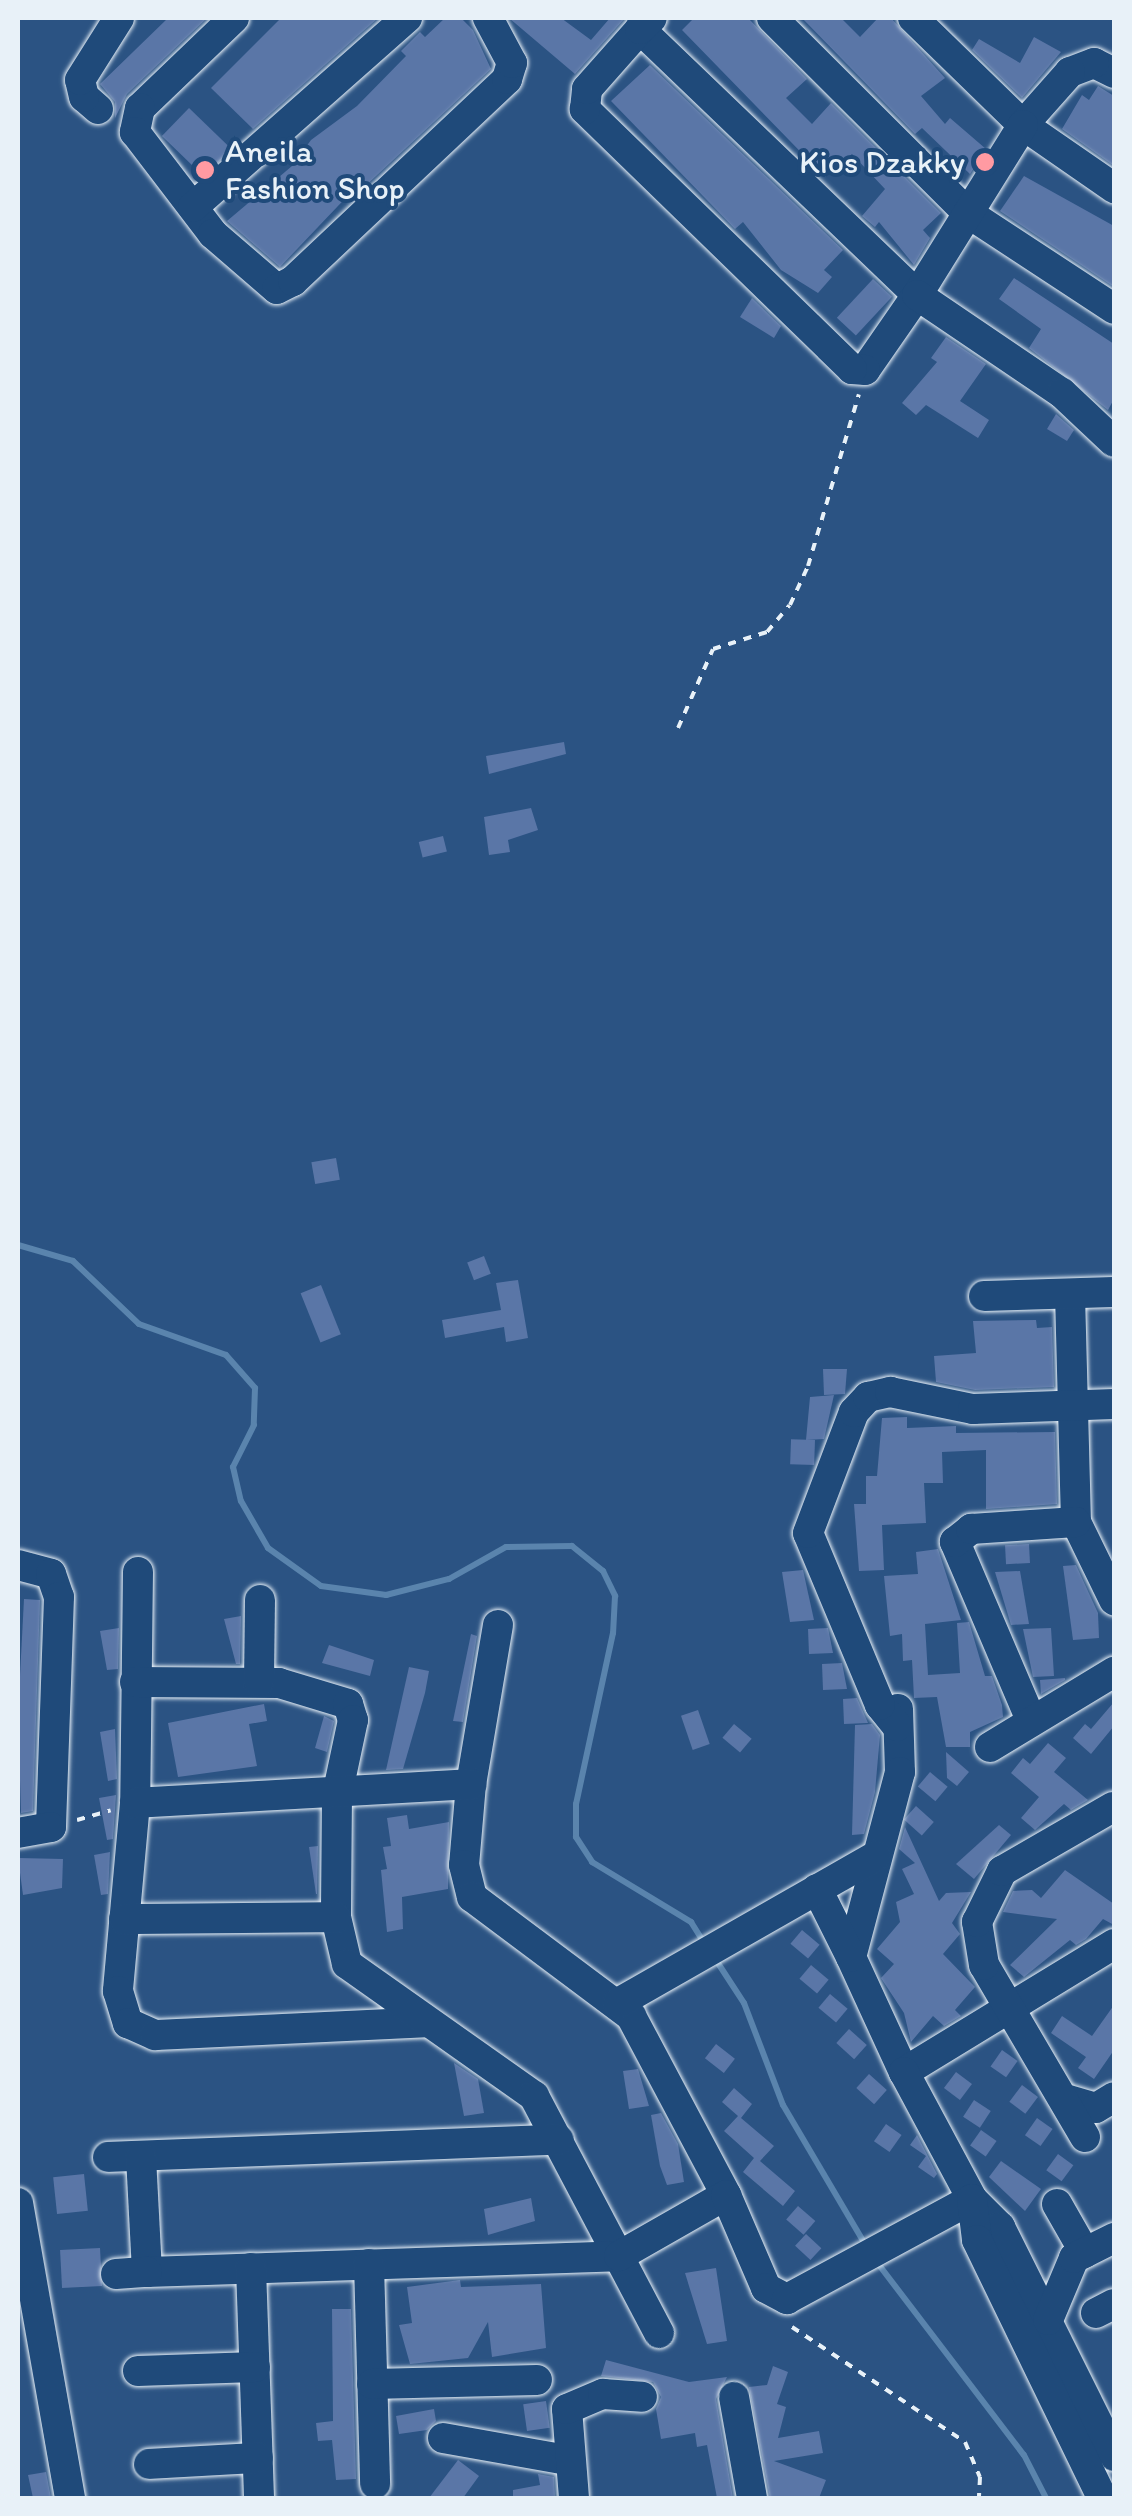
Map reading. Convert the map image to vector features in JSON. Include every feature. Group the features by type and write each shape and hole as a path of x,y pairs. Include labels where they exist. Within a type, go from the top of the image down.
{"street":[{"path":"98,110 84,97 80,80 106,31 142,18"},
{"path":"234,18 135,116 140,140 193,207 265,285 287,286 506,79 512,64 488,18"},
{"path":"193,207 407,18"},
{"path":"772,18 968,214 1114,310"},
{"path":"912,18 1023,125 1114,188"},
{"path":"1110,426 917,295 646,24 582,95 585,109 852,369 864,370 917,295 1023,125 1070,72 1094,64 1114,72"},
{"path":"984,1296 1114,1292"},
{"path":"1070,1294 1076,1522 1114,1600"},
{"path":"851,1957 900,1772 897,1726 880,1705 811,1546 813,1515 847,1424 876,1393 973,1409 1114,1404"},
{"path":"1031,1720 955,1542 972,1529 1076,1522"},
{"path":"18,1564 39,1567 58,1584 51,1827 18,1833"},
{"path":"138,1572 135,1803 119,2007 141,2032 427,2022"},
{"path":"259,1682 260,1600"},
{"path":"498,1624 471,1784 464,1865 472,1897 618,2004 652,2047 726,2195 766,2288 790,2313 831,2277 972,2198"},
{"path":"990,1747 1114,1672"},
{"path":"134,1682 259,1682 348,1704 353,1720 337,1795 336,1917 342,1952 354,1973 534,2096 659,2333"},
{"path":"135,1803 337,1795 471,1784"},
{"path":"1085,2136 984,1965 977,1934 992,1882 1020,1858 1113,1808"},
{"path":"618,2004 876,1856"},
{"path":"817,1890 904,2072 972,2198 1000,2228 1114,2456"},
{"path":"124,1919 336,1917"},
{"path":"904,2072 1114,1944"},
{"path":"1065,2099 1096,2108 1114,2097"},
{"path":"108,2157 559,2140"},
{"path":"141,2157 132,2273 619,2256 726,2195"},
{"path":"972,2198 977,2240 1102,2498"},
{"path":"18,2203 70,2498"},
{"path":"1058,2204 1085,2253"},
{"path":"1048,2320 1074,2258 1114,2238"},
{"path":"369,2264 375,2484"},
{"path":"251,2268 260,2498"},
{"path":"138,2371 255,2367"},
{"path":"372,2384 536,2380"},
{"path":"574,2498 568,2460 567,2409 603,2394 642,2397"},
{"path":"734,2398 752,2498"},
{"path":"443,2438 568,2460"},
{"path":"148,2464 258,2458"}],"path":[{"path":"678,728 712,649 767,632 790,605 849,442 864,370"},
{"path":"51,1827 135,1803"},
{"path":"790,2313 965,2442 980,2477 979,2498"}],"building":[{"path":"168,18 207,18 127,94 115,118 115,102 100,84"},
{"path":"281,18 378,18 253,129 211,88"},
{"path":"445,18 461,18 473,30 491,69 361,190 357,186 280,267 227,221 292,166 311,140 357,106 406,56 401,51 420,32 425,37"},
{"path":"509,18 561,18 591,40 610,18 625,18 575,74"},
{"path":"694,18 748,18 807,79 786,98 812,124 831,103 941,213 923,230 930,238 914,265 879,222 875,227 862,216 885,189 852,154 825,177 682,30"},
{"path":"802,18 841,18 860,37 878,18 891,18 945,78 921,96 945,124 950,118 986,149 970,174 922,128 915,134"},
{"path":"1034,37 1061,52 1022,98 972,50 979,39 1020,63"},
{"path":"650,65 843,250 824,270 832,277 818,293 781,270 743,222 735,229 611,101"},
{"path":"1098,86 1114,96 1114,166 1062,129 1082,95 1089,100"},
{"path":"189,108 231,149 204,177 162,136"},
{"path":"1024,176 1114,226 1114,287 1000,211"},
{"path":"1014,278 1114,344 1114,399 1108,410 1029,348 1041,329 999,299"},
{"path":"873,279 892,297 856,335 837,318"},
{"path":"752,298 781,326 774,338 740,317"},
{"path":"946,337 986,364 960,401 989,420 978,438 926,405 916,415 902,403 937,362 931,358"},
{"path":"1056,414 1074,430 1067,441 1047,429"},
{"path":"564,742 566,754 489,774 486,756"},
{"path":"531,808 538,830 508,840 510,852 489,855 484,817"},
{"path":"443,836 447,852 423,858 419,842"},
{"path":"336,1158 340,1180 315,1184 311,1162"},
{"path":"484,1256 491,1274 474,1280 467,1262"},
{"path":"518,1280 528,1338 506,1342 504,1327 445,1338 442,1320 501,1310 496,1283"},
{"path":"321,1285 341,1334 320,1342 301,1293"},
{"path":"1036,1320 1037,1328 1052,1327 1054,1387 975,1390 936,1382 934,1356 976,1353 973,1321"},
{"path":"823,1369 847,1369 845,1394 824,1395"},
{"path":"834,1395 824,1439 806,1440 810,1397"},
{"path":"907,1417 907,1428 956,1426 956,1433 1055,1432 1057,1504 986,1509 986,1450 942,1452 943,1483 924,1483 926,1523 882,1525 884,1570 859,1571 854,1504 866,1504 866,1476 877,1476 882,1418"},
{"path":"791,1439 815,1440 814,1465 790,1464"},
{"path":"1029,1544 1030,1563 1006,1564 1005,1545"},
{"path":"938,1549 961,1620 925,1624 928,1675 960,1673 957,1623 969,1622 985,1676 992,1676 1002,1705 1003,1717 970,1732 970,1747 946,1747 937,1697 914,1698 912,1660 903,1661 902,1634 890,1636 884,1576 918,1574 916,1552"},
{"path":"1076,1565 1098,1613 1099,1638 1073,1640 1063,1566"},
{"path":"803,1570 814,1620 790,1622 782,1572"},
{"path":"1020,1571 1029,1624 1011,1625 995,1572"},
{"path":"24,1599 40,1600 33,1811 21,1813 18,1714"},
{"path":"241,1616 240,1664 236,1664 224,1619"},
{"path":"119,1628 118,1669 107,1670 100,1631"},
{"path":"828,1628 833,1653 809,1654 808,1629"},
{"path":"1051,1628 1054,1676 1033,1677 1023,1629"},
{"path":"471,1634 477,1636 463,1722 453,1721"},
{"path":"329,1645 374,1660 370,1676 322,1663"},
{"path":"842,1663 847,1689 823,1690 822,1664"},
{"path":"409,1667 429,1671 425,1693 403,1769 386,1770"},
{"path":"1040,1680 1065,1680 1041,1694"},
{"path":"857,1698 868,1723 844,1724 843,1699"},
{"path":"1114,1702 1114,1726 1091,1754 1073,1738 1085,1724 1091,1729"},
{"path":"264,1704 267,1721 249,1724 257,1766 178,1777 168,1723"},
{"path":"698,1710 710,1744 693,1750 681,1716"},
{"path":"324,1716 334,1721 327,1752 315,1748"},
{"path":"734,1724 752,1739 740,1753 722,1738"},
{"path":"872,1724 880,1735 875,1792 864,1834 852,1835 855,1725"},
{"path":"115,1729 117,1779 108,1781 100,1732"},
{"path":"1048,1743 1066,1758 1054,1772 1088,1800 1071,1810 1064,1804 1035,1830 1021,1818 1039,1797 1011,1773 1023,1758 1030,1764"},
{"path":"946,1752 969,1772 957,1786 947,1778"},
{"path":"930,1772 948,1787 935,1801 918,1787"},
{"path":"116,1795 113,1839 107,1840 99,1798"},
{"path":"916,1806 934,1822 922,1835 904,1819"},
{"path":"407,1815 409,1829 449,1822 448,1889 402,1897 403,1929 387,1932 381,1870 387,1869 383,1847 391,1846 387,1818"},
{"path":"999,1825 1011,1835 974,1879 956,1864"},
{"path":"905,1827 939,1901 946,1893 971,1892 952,1923 960,1934 943,1954 975,1987 955,2010 961,2016 944,2026 933,2016 911,2042 904,2013 881,1978 894,1964 877,1949 900,1922 896,1902 914,1894 902,1869 915,1863 899,1849"},
{"path":"318,1846 317,1894 316,1894 309,1847"},
{"path":"110,1852 108,1894 101,1895 94,1855"},
{"path":"18,1858 63,1859 62,1888 23,1895"},
{"path":"1065,1870 1114,1904 1114,1925 1103,1919 1086,1939 1076,1945 1070,1940 1024,1977 1010,1965 1057,1919 1003,1912 1013,1891 1032,1890 1041,1898"},
{"path":"802,1930 820,1945 808,1959 790,1944"},
{"path":"811,1965 829,1980 817,1994 799,1979"},
{"path":"830,1994 848,2009 836,2023 818,2008"},
{"path":"1114,2005 1114,2050 1094,2079 1078,2068 1086,2057 1051,2033 1062,2016 1092,2036"},
{"path":"849,2029 867,2045 854,2059 836,2043"},
{"path":"716,2044 735,2059 724,2073 705,2058"},
{"path":"1002,2050 1018,2061 1006,2077 991,2066"},
{"path":"454,2063 478,2079 484,2113 464,2116"},
{"path":"638,2069 649,2106 629,2109 623,2071"},
{"path":"956,2072 972,2084 960,2100 944,2088"},
{"path":"869,2074 887,2090 874,2104 856,2088"},
{"path":"1022,2085 1038,2097 1025,2114 1009,2102"},
{"path":"734,2088 752,2104 741,2118 774,2146 760,2161 795,2191 783,2206 743,2172 754,2158 724,2131 738,2116 722,2102"},
{"path":"974,2100 991,2111 980,2128 963,2117"},
{"path":"661,2113 678,2144 684,2182 667,2185 660,2166 651,2115"},
{"path":"1037,2118 1053,2129 1041,2146 1025,2135"},
{"path":"886,2124 902,2135 890,2152 874,2141"},
{"path":"981,2130 997,2141 986,2156 970,2146"},
{"path":"917,2135 937,2174 934,2178 918,2167 926,2156 910,2145"},
{"path":"1058,2154 1073,2165 1062,2181 1046,2170"},
{"path":"1001,2161 1041,2189 1025,2211 989,2177"},
{"path":"84,2174 88,2211 57,2214 53,2177"},
{"path":"531,2198 535,2221 488,2235 484,2209"},
{"path":"798,2206 815,2221 804,2235 786,2220"},
{"path":"806,2234 821,2248 810,2260 795,2246"},
{"path":"100,2248 102,2286 62,2288 60,2250"},
{"path":"716,2268 727,2341 707,2344 685,2273"},
{"path":"460,2280 461,2287 541,2284 546,2348 492,2357 488,2322 468,2358 410,2364 399,2325 412,2323 407,2287"},
{"path":"332,2309 351,2309 356,2479 336,2480 332,2440 318,2441 316,2423 333,2421"},
{"path":"606,2360 689,2382 727,2377 716,2399 733,2498 717,2498 707,2445 697,2447 695,2433 661,2439 656,2409 661,2397 653,2382 601,2376"},
{"path":"773,2366 788,2372 777,2404 786,2407 778,2438 819,2431 823,2453 774,2461 826,2480 819,2498 770,2498 749,2387 767,2385"},
{"path":"546,2401 550,2428 527,2431 523,2404"},
{"path":"434,2409 436,2421 427,2430 399,2434 396,2416"},
{"path":"458,2460 479,2476 463,2498 429,2498"},
{"path":"46,2472 51,2498 33,2498 28,2475"},
{"path":"538,2474 554,2477 555,2498 513,2498 513,2490 540,2485"}],"waterway":[{"path":"18,1245 73,1261 139,1324 226,1355 255,1388 254,1425 233,1467 241,1501 268,1548 321,1586 386,1595 449,1579 506,1547 572,1546 603,1571 615,1596 613,1633 576,1804 576,1837 592,1862 691,1922 704,1943"},
{"path":"714,1957 744,2003 783,2105 866,2246"},
{"path":"876,2261 1024,2455 1046,2498"}],"place":[{"name":"Kios Dzakky","path":"985,162"},
{"name":"Aneila Fashion Shop","path":"205,170"}]}
